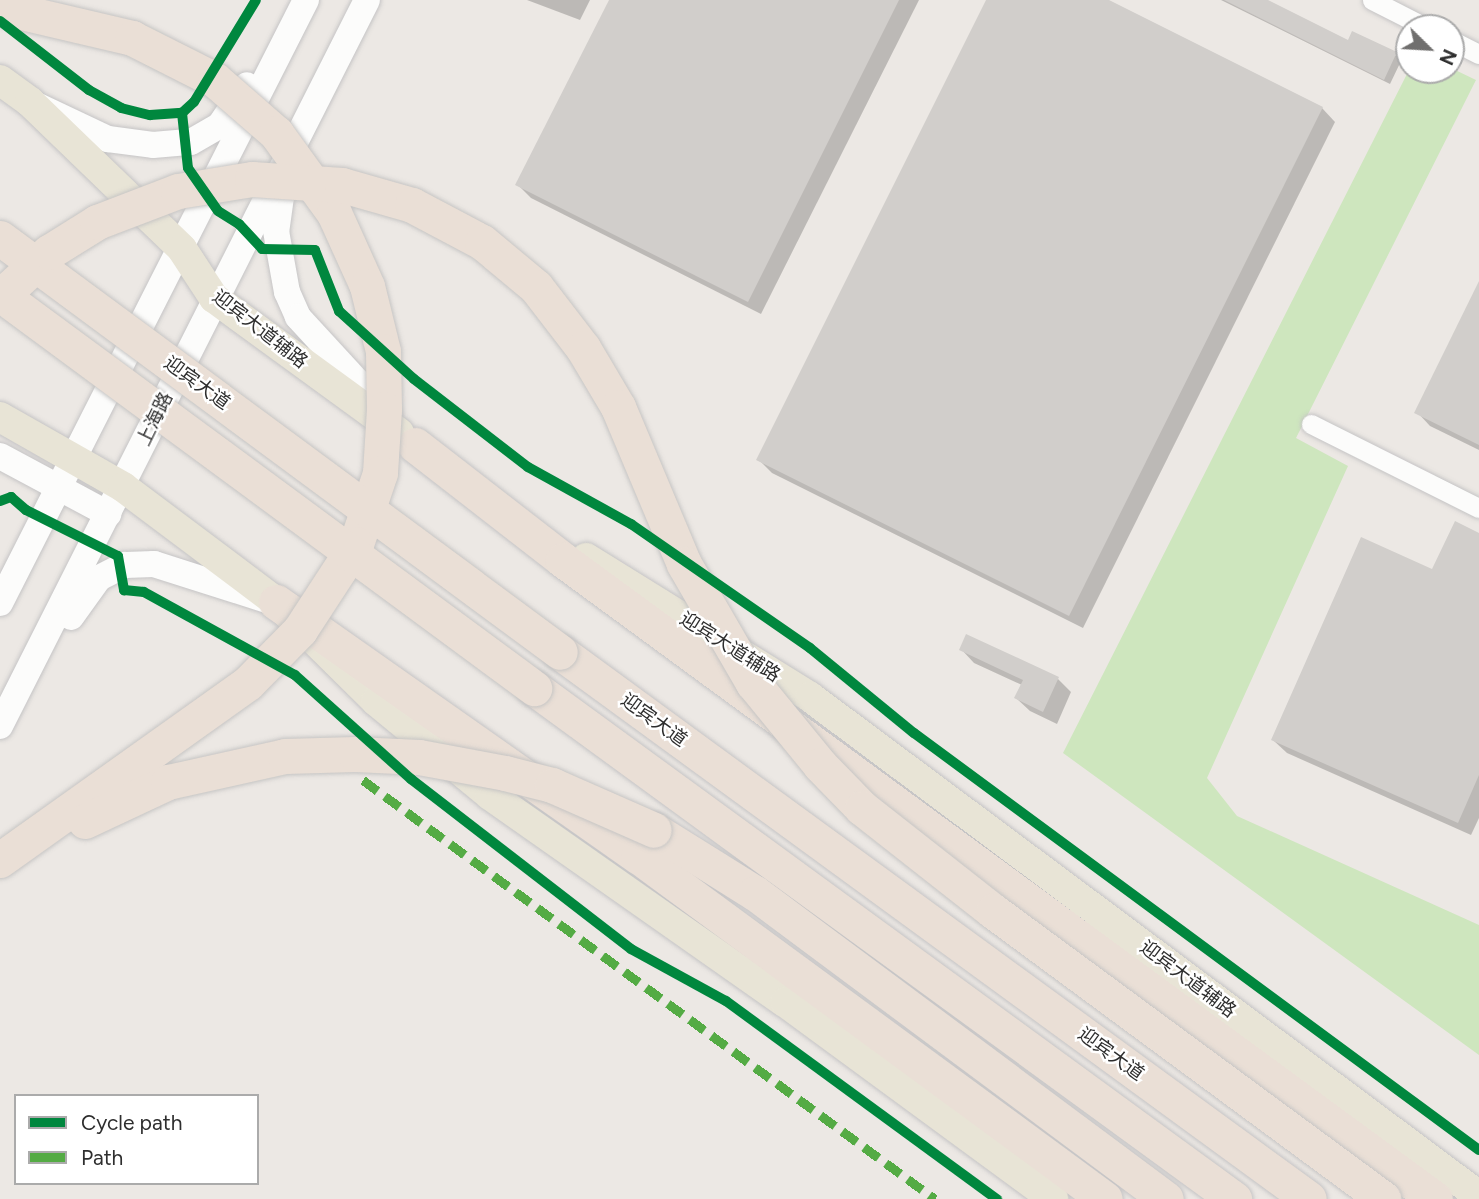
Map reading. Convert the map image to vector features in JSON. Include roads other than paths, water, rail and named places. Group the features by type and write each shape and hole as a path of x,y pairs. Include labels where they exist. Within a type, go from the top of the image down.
{"highway":[{"path":"0,7 132,38 215,80 276,132 334,213 367,286 383,351 384,409 380,473 356,544 300,630 248,683 0,860"},
{"path":"1234,1199 0,295 49,252 97,222 178,191 252,179 342,185 412,205 482,242 536,287 583,348 618,407 684,564 753,684 820,765 862,808 993,911 1383,1199"},
{"name":"迎宾大道","path":"0,238 560,652 1309,1199"},
{"path":"415,445 564,560 1435,1199"},
{"path":"276,602 650,864 1105,1199"},
{"path":"0,882 72,829 113,805 167,782 285,756 419,757 552,785 654,830 755,893 1166,1199"}],"main road":[{"path":"0,71 30,102 108,139 153,145 191,142 220,125 299,0"},
{"path":"0,603 61,489 306,0"},
{"name":"上海路","path":"0,726 123,487 214,298 367,0"},
{"path":"379,0 281,197 276,231 287,292 298,317 415,445"},
{"name":"迎宾大道辅路","path":"0,80 30,102 182,249 214,298 415,445 626,584 810,697 1479,1196"},
{"path":"0,417 123,487 276,602 376,701 490,795 785,1002 1053,1199"},
{"path":"0,456 108,514"},
{"path":"0,739 81,601 99,578 125,565 154,564 276,602"}],"street":[{"path":"1372,0 1400,14"},
{"path":"1311,424 1479,508"}]}
